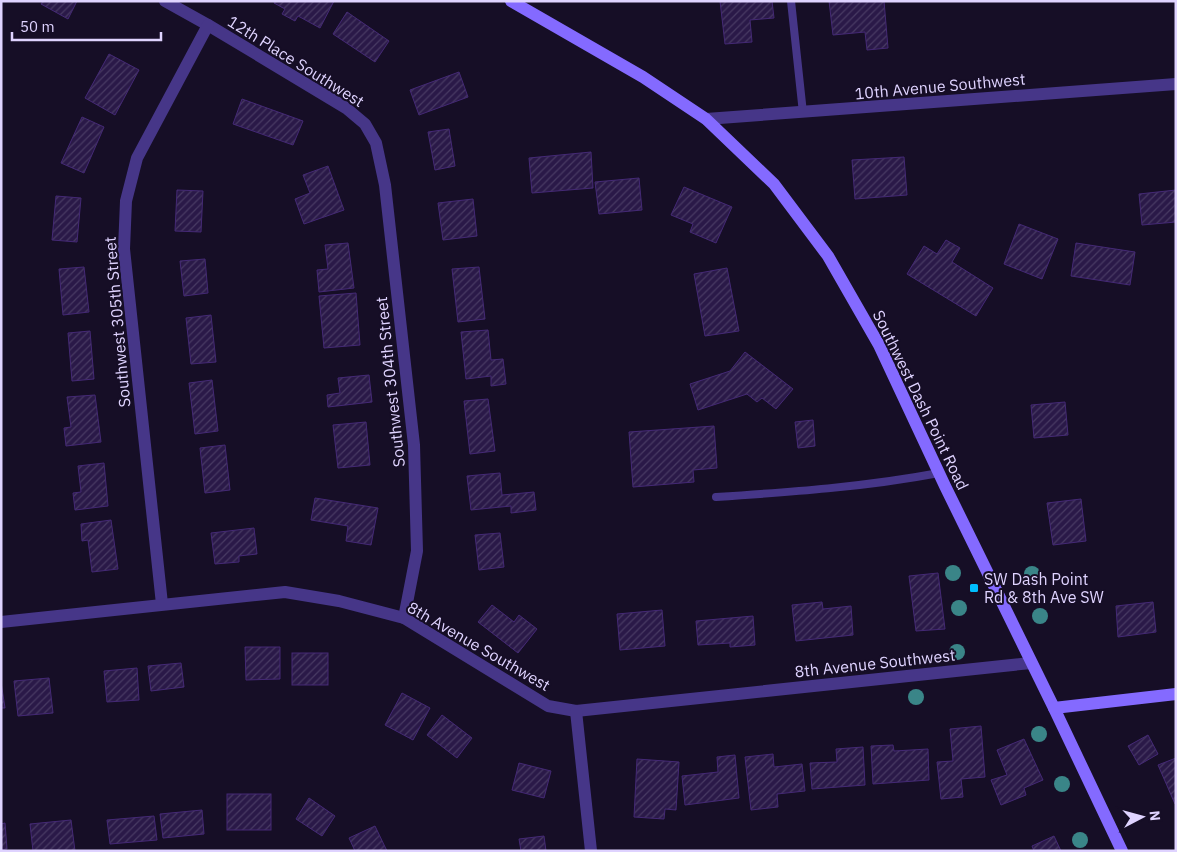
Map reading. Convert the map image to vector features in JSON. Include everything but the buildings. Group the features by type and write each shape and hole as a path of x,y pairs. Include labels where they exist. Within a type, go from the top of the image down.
{"main road":[{"name":"Southwest Dash Point Road","path":"511,1 643,77 706,119 774,184 828,256 879,346 938,473 1122,851"},
{"path":"1054,708 1176,694"}],"street":[{"name":"12th Place Southwest","path":"165,1 346,108 365,124 376,143"},
{"name":"Southwest 305th Street","path":"162,604 124,249 126,201 137,158 208,25"},
{"name":"10th Avenue Southwest","path":"706,119 1176,84"},
{"name":"Southwest 304th Street","path":"376,143 385,185 414,445 417,551 404,618"},
{"name":"8th Avenue Southwest","path":"1,622 285,592 339,601 404,618 548,706 576,711 1031,663"},
{"path":"576,711 591,851"}],"lane":[{"path":"791,1 803,113"},
{"path":"716,497 870,484 938,473"}],"place":[{"name":"SW Dash Point Rd & 8th Ave SW","path":"974,588"}]}
